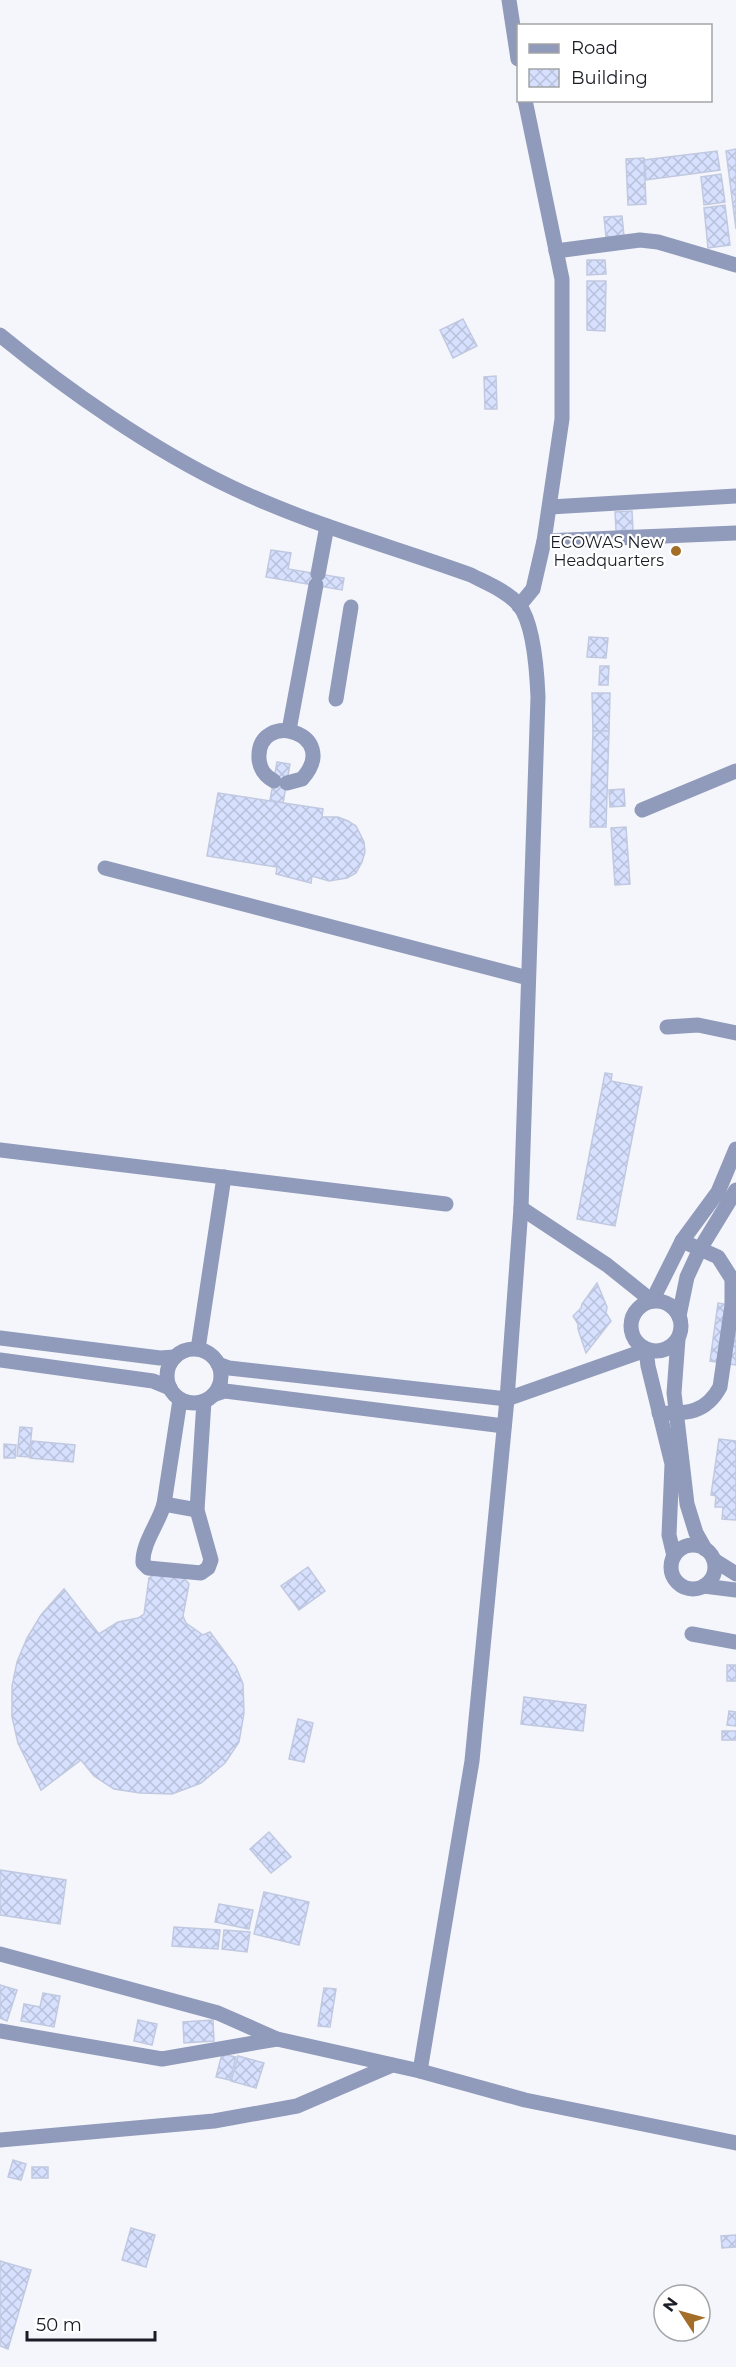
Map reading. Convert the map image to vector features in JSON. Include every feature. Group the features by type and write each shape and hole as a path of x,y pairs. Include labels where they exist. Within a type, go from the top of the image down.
{"street":[{"path":"509,0 517,47"},
{"path":"519,606 533,589 550,507 562,419 562,279 525,102"},
{"path":"556,251 640,240 658,242 736,265"},
{"path":"0,335 89,400 147,439 211,477 327,526 471,575 499,590 519,606 535,654 538,697 521,1208 507,1399 472,1761 420,2071"},
{"path":"550,507 736,496"},
{"path":"289,730 327,526"},
{"path":"544,541 736,533"},
{"path":"336,699 351,608"},
{"path":"289,730 305,738 313,754 308,772 302,779 280,782 263,772 259,764 261,747 272,734 289,730"},
{"path":"642,810 736,771"},
{"path":"105,868 528,978"},
{"path":"667,1027 698,1025 736,1033"},
{"path":"736,1149 718,1192 682,1241 652,1301 638,1309 631,1323 634,1339 646,1350 672,1464 669,1534 674,1556 671,1570 678,1583 690,1589 704,1586 736,1590"},
{"path":"0,1150 446,1204"},
{"path":"198,1349 224,1178"},
{"path":"679,1316 687,1277 700,1249 736,1190"},
{"path":"521,1208 607,1265 652,1301 668,1304 679,1316 681,1323 674,1381 687,1504 696,1533 710,1554 714,1575 704,1586"},
{"path":"659,1413 677,1413 705,1406 714,1397 720,1387 732,1305 732,1279 725,1265 718,1257 682,1241"},
{"path":"0,1338 160,1358 175,1357 190,1349 198,1349 213,1357 218,1364 221,1380 209,1398 197,1510 211,1560 208,1568 201,1572 148,1568 142,1563 142,1555 164,1504 175,1394 167,1372 175,1357"},
{"path":"218,1364 229,1368 507,1399 646,1350 661,1351 674,1345 678,1339"},
{"path":"0,1360 153,1381 189,1403 225,1391 504,1426"},
{"path":"164,1504 197,1510"},
{"path":"674,1556 678,1551 692,1545 710,1554 736,1574"},
{"path":"692,1634 736,1642"},
{"path":"0,1954 218,2013 277,2039 420,2071 525,2100 736,2143"},
{"path":"0,2031 162,2059 277,2039"},
{"path":"0,2140 214,2121 297,2106 393,2065"}],"building":[{"path":"736,149 736,229 726,151"},
{"path":"717,151 720,170 646,180 644,160"},
{"path":"644,158 646,204 628,205 626,159"},
{"path":"721,174 725,202 704,205 701,177"},
{"path":"725,205 730,245 708,248 704,208"},
{"path":"622,216 624,236 606,237 604,217"},
{"path":"587,260 605,260 606,274 587,275"},
{"path":"587,281 606,281 605,331 587,330"},
{"path":"463,319 477,346 453,358 440,330"},
{"path":"496,376 497,409 485,409 484,377"},
{"path":"632,511 633,530 616,531 615,512"},
{"path":"271,550 291,553 288,569 344,578 342,590 266,577"},
{"path":"589,637 608,638 606,658 587,657"},
{"path":"600,666 609,666 608,685 599,685"},
{"path":"592,693 610,693 609,731 593,731"},
{"path":"593,731 609,731 606,827 590,827"},
{"path":"277,762 290,764 283,803 270,800"},
{"path":"624,789 625,806 610,807 609,790"},
{"path":"218,793 323,809 322,817 338,817 356,826 364,842 365,852 362,862 356,873 347,878 329,881 312,876 311,883 276,874 277,867 207,856"},
{"path":"626,827 630,884 615,885 611,828"},
{"path":"605,1073 612,1074 611,1081 642,1087 615,1226 577,1219"},
{"path":"597,1283 607,1307 606,1313 611,1321 586,1353 578,1324 573,1316"},
{"path":"718,1303 736,1306 736,1365 710,1361"},
{"path":"20,1427 32,1428 29,1457 17,1456"},
{"path":"719,1439 736,1441 736,1520 722,1519 723,1507 715,1507 716,1496 711,1495"},
{"path":"32,1441 75,1445 73,1462 30,1458"},
{"path":"4,1444 16,1445 15,1458 4,1458"},
{"path":"308,1567 325,1591 299,1610 281,1586"},
{"path":"155,1574 184,1578 189,1584 183,1616 186,1623 203,1635 210,1632 236,1667 243,1684 244,1713 239,1742 225,1763 201,1783 172,1794 114,1789 94,1776 81,1760 41,1790 18,1743 12,1717 12,1686 17,1662 27,1638 41,1615 64,1589 99,1634 118,1622 138,1618 144,1614 149,1578"},
{"path":"727,1665 736,1665 736,1681 727,1681"},
{"path":"524,1697 586,1705 583,1731 521,1724"},
{"path":"729,1711 736,1712 736,1726 727,1725"},
{"path":"298,1719 313,1723 304,1762 289,1759"},
{"path":"722,1731 736,1731 736,1740 722,1740"},
{"path":"269,1832 291,1857 271,1873 250,1849"},
{"path":"0,1870 66,1880 60,1924 0,1915"},
{"path":"264,1892 309,1902 299,1945 254,1934"},
{"path":"219,1904 253,1910 249,1929 215,1922"},
{"path":"174,1927 220,1930 218,1949 172,1946"},
{"path":"224,1930 250,1932 247,1952 222,1949"},
{"path":"0,1985 17,1990 7,2021 0,2018"},
{"path":"324,1988 336,1989 330,2027 318,2026"},
{"path":"43,1993 60,1996 54,2027 21,2021 24,2004 40,2007"},
{"path":"138,2020 157,2024 152,2045 134,2041"},
{"path":"213,2020 214,2041 184,2043 183,2022"},
{"path":"222,2054 236,2057 230,2080 216,2077"},
{"path":"238,2056 264,2063 256,2088 231,2081"},
{"path":"13,2160 26,2164 21,2180 8,2177"},
{"path":"32,2167 48,2167 48,2178 32,2178"},
{"path":"131,2228 155,2235 146,2267 122,2260"},
{"path":"736,2235 736,2247 722,2248 721,2236"},
{"path":"0,2261 31,2270 8,2349 0,2346"}],"place":[{"name":"ECOWAS New Headquarters","path":"676,551"}]}
